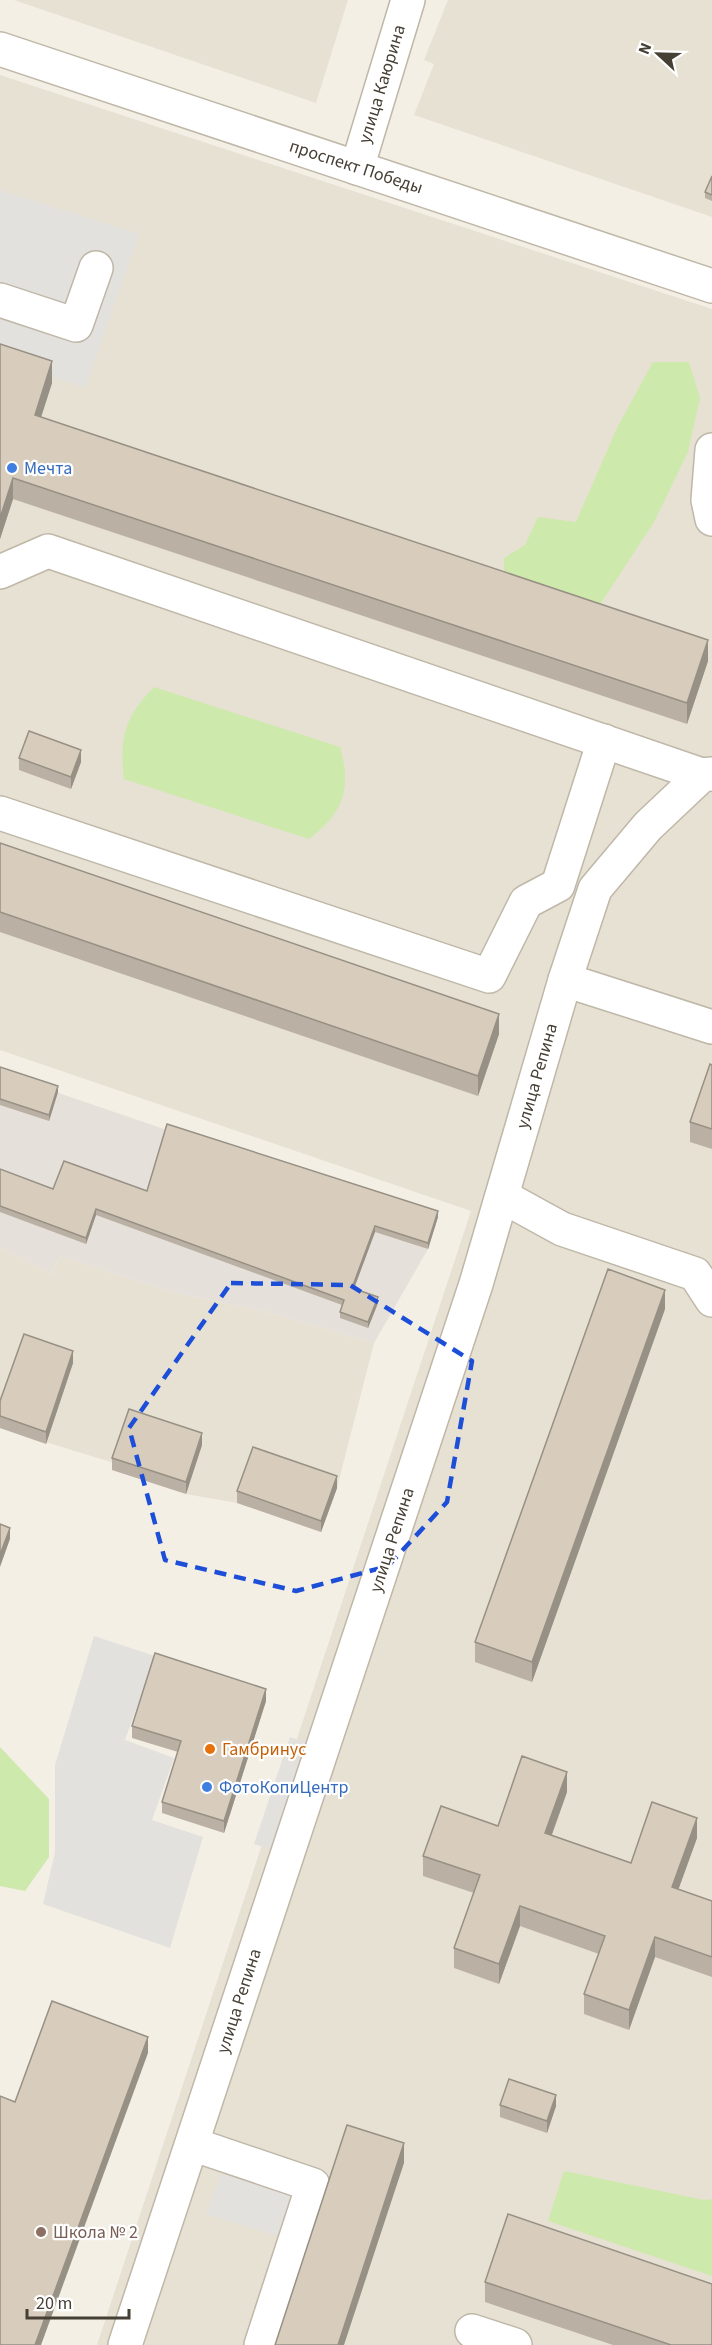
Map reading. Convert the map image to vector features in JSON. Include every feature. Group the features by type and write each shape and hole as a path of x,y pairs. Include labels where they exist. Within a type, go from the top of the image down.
{"street":[{"name":"улица Каюрина","path":"357,168 408,0"},
{"name":"проспект Победы","path":"0,49 712,286"},
{"path":"0,300 76,325 96,268"},
{"path":"712,450 708,500 712,519"},
{"path":"0,572 48,551 707,775"},
{"path":"0,813 489,976 526,902 558,885 604,741"},
{"name":"улица Репина","path":"125,2345 468,1307 565,980 595,889 648,826 707,775"},
{"path":"565,980 712,1027"},
{"path":"502,1196 562,1229 695,1274 712,1300"},
{"path":"192,2144 313,2185 261,2345"},
{"path":"472,2331 515,2345"}],"highlighted area":[{"path":"231,1283 350,1285 472,1361 447,1502 388,1566 296,1591 165,1560 129,1428"}],"shaded area":[{"path":"14,0 348,0 316,103"},
{"path":"448,0 712,0 712,217 414,115 434,64 424,60"},
{"path":"0,75 712,309 712,2345 97,2345 471,1211 0,1050"},
{"path":"0,190 139,234 85,388 0,359"},
{"path":"0,1073 167,1130 438,1217 428,1249 374,1343 267,1312 172,1292 60,1256 51,1274 0,1248"},
{"path":"0,1248 51,1274 60,1256 172,1292 267,1312 374,1343 337,1488 321,1532 237,1503 186,1494 112,1470 114,1463 0,1428"},
{"path":"94,1636 155,1656 125,1740 174,1758 152,1820 203,1837 170,1948 43,1904 55,1852 55,1765"},
{"path":"290,1737 317,1746 281,1853 254,1844"},
{"path":"227,2160 309,2187 291,2240 206,2214"}],"green space":[{"path":"653,362 689,362 700,398 688,452 654,522 599,606 504,577 504,558 525,545 538,517 576,522 617,428"},
{"path":"154,687 340,747 344,762 344,788 342,799 330,820 309,839 124,779 122,751 126,728 136,708"},
{"path":"0,1747 49,1799 49,1857 25,1891 0,1886"},
{"path":"564,2171 704,2200 712,2199 712,2276 548,2221"}],"building":[{"path":"712,176 712,195 705,192"},
{"path":"0,344 52,361 35,415 708,640 687,703 13,478 0,518"},
{"path":"29,731 81,750 71,777 19,758"},
{"path":"0,843 499,1014 478,1076 0,912"},
{"path":"710,1064 712,1065 712,1129 690,1122"},
{"path":"0,1067 58,1086 49,1115 0,1099"},
{"path":"167,1124 438,1211 428,1243 375,1226 352,1288 378,1297 368,1322 340,1312 344,1300 96,1209 86,1238 0,1206 0,1169 53,1189 64,1161 147,1191"},
{"path":"608,1269 665,1290 532,1662 475,1642"},
{"path":"24,1334 73,1351 46,1432 0,1416 0,1401"},
{"path":"129,1409 202,1433 186,1482 112,1458"},
{"path":"253,1447 337,1476 321,1521 237,1491"},
{"path":"0,1524 10,1528 0,1555"},
{"path":"155,1653 266,1689 224,1821 162,1802 181,1741 132,1726"},
{"path":"522,1756 567,1772 545,1833 631,1863 652,1802 697,1818 672,1887 712,1901 712,1957 655,1937 629,2010 584,1994 605,1936 520,1906 499,1964 454,1948 480,1875 423,1856 441,1806 498,1826"},
{"name":"Школа № 2","path":"52,2001 148,2037 35,2345 0,2345 0,2096 15,2102"},
{"path":"509,2079 556,2095 547,2121 500,2105"},
{"path":"347,2125 404,2143 338,2345 275,2345"},
{"path":"508,2214 712,2284 712,2345 671,2345 485,2282"}],"place":[{"name":"Мечта","path":"12,468"},
{"name":"Гамбринус","path":"210,1749"},
{"name":"ФотоКопиЦентр","path":"207,1787"},
{"name":"Школа № 2","path":"41,2232"}]}
